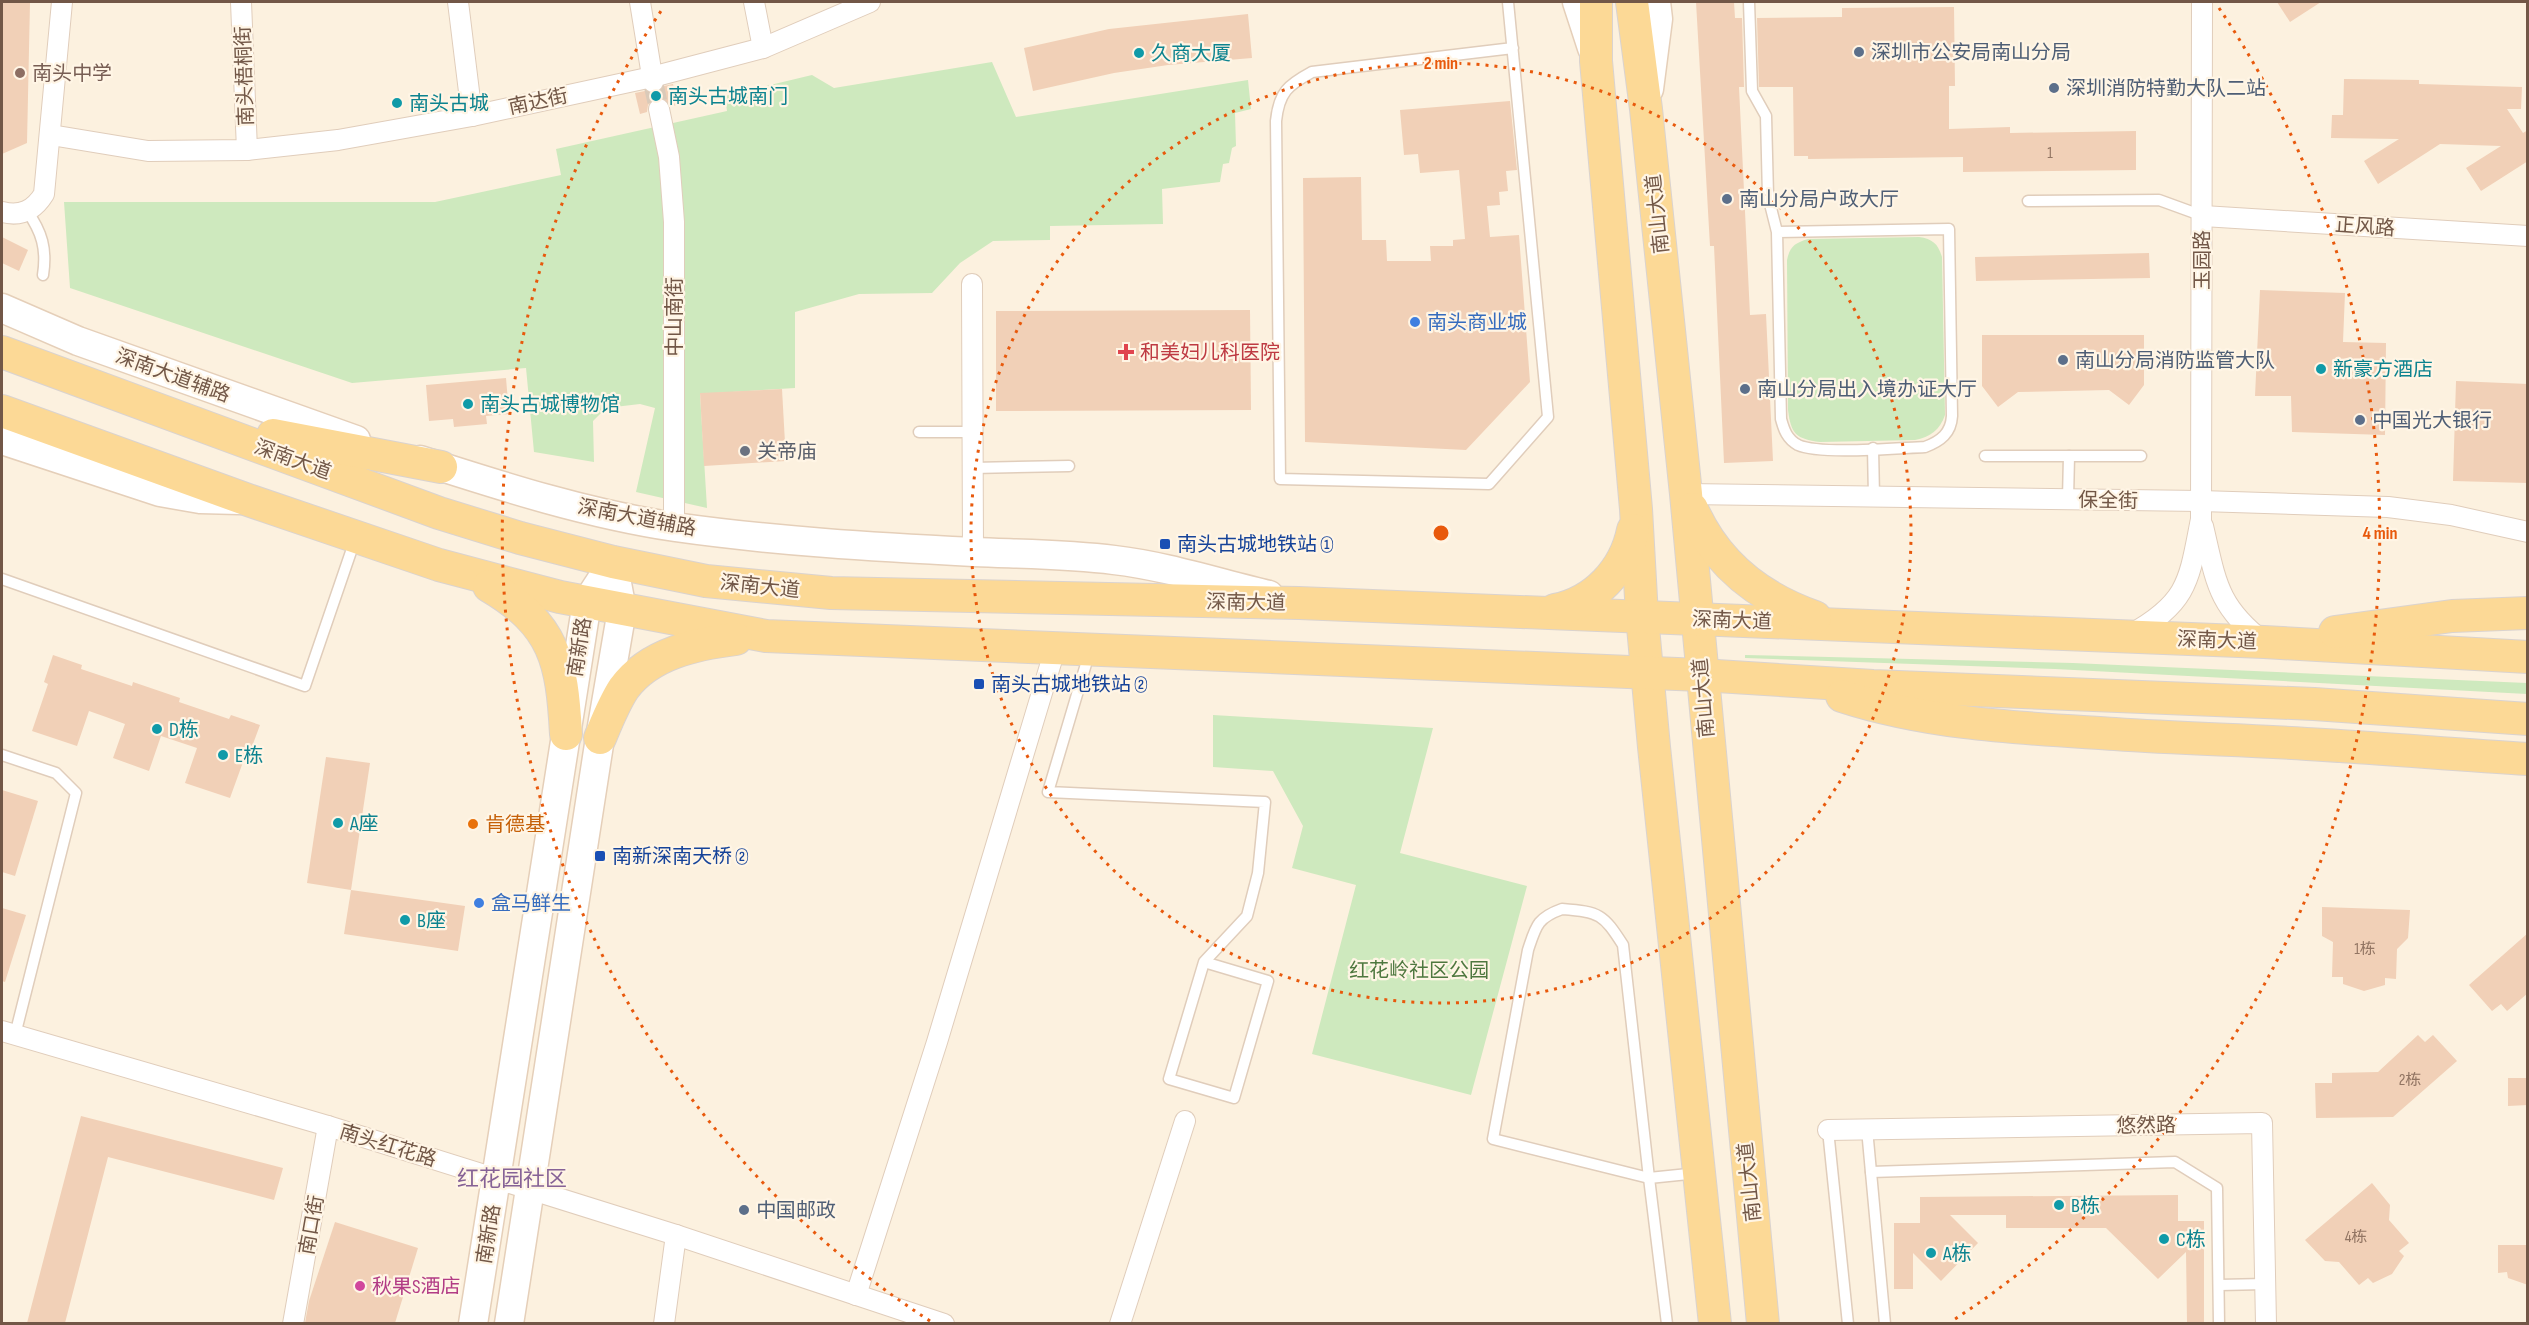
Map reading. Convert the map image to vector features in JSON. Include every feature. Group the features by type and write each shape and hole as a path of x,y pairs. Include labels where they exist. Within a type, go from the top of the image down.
{"main road":[{"path":"1577,2 1596,61"},
{"path":"1596,2 1596,61 1636,508 1647,673 1715,1323"},
{"name":"南山大道","path":"1632,2 1646,109 1686,494 1701,675 1763,1323"},
{"path":"1646,109 1658,19 1656,2"},
{"name":"深南大道辅路","path":"2,308 78,341 347,437 528,493 600,512 674,526 777,539 1117,560 1156,567 1299,603"},
{"name":"深南大道","path":"2,352 439,513 520,538 613,562 706,581 831,593 1299,603 2264,642 2528,657"},
{"path":"10,414 248,500 439,565 489,585 514,600 532,616 553,652 563,690 566,734"},
{"path":"184,419 441,467"},
{"path":"2,440 160,492 200,500 248,500"},
{"path":"1686,494 1700,526 1713,547 1742,576 1784,606 1815,617 1851,625"},
{"path":"1539,613 1566,607 1590,597 1608,580 1620,564 1630,542 1636,508"},
{"name":"南新路","path":"473,1323 587,603 613,562"},
{"name":"南新路","path":"509,1323 622,610 613,562"},
{"path":"439,565 587,603 766,636"},
{"path":"2264,642 2452,615 2528,613"},
{"path":"600,738 614,704 625,687 648,666 682,649 707,642 766,636 1056,646 1701,675 2314,704 2528,719"},
{"path":"1796,681 1895,712 2004,727 2528,759"},
{"path":"2172,738 2314,704"}],"street":[{"path":"2,212 17,215 27,212 38,204 44,194 62,2"},
{"name":"南头梧桐街","path":"241,2 247,150"},
{"path":"458,2 472,116"},
{"path":"640,2 652,80"},
{"path":"754,2 763,48"},
{"name":"南达街","path":"51,135 148,151 247,150 338,140 652,80 763,48 870,2"},
{"name":"玉园路","path":"2201,510 2202,2"},
{"name":"中山南街","path":"659,109 669,157 674,222 674,526"},
{"name":"正风路","path":"2203,216 2528,236"},
{"path":"972,284 973,552"},
{"name":"保全街","path":"1686,494 2068,499 2201,510 2388,507 2451,515 2528,532"},
{"path":"2126,637 2154,621 2173,606 2184,587 2192,563 2201,510"},
{"path":"2201,510 2222,595 2231,612 2264,642"},
{"path":"856,1294 938,1042 1056,646"},
{"name":"南头红花路","path":"8,1033 328,1126 676,1235 944,1323"},
{"path":"1120,1323 1185,1121"},
{"name":"悠然路","path":"1828,1130 2262,1123 2266,1323"},
{"name":"南口街","path":"293,1323 328,1126"},
{"path":"664,1323 676,1235"}],"lane":[{"path":"1508,2 1513,48 1548,417 1489,484 1280,479 1276,121 1278,103 1285,90 1312,72 1513,48"},
{"path":"1749,2 1752,91 1766,116 1768,196 1778,232 1781,418 1784,430 1789,438 1798,445 1809,448 1925,447 1936,443 1951,426 1949,229 1778,232"},
{"path":"2028,201 2159,200 2203,216"},
{"path":"27,212 38,226 44,240 46,259 43,275"},
{"path":"919,432 972,432"},
{"path":"1873,448 1874,496"},
{"path":"1985,456 2141,456"},
{"path":"2068,456 2068,499"},
{"path":"973,468 1069,466"},
{"path":"2,579 305,686 356,537"},
{"path":"1090,648 1048,792 1265,802 1258,873 1247,916 1204,962 1169,1079 1234,1098 1268,981 1204,962"},
{"path":"2,755 56,773 76,793 8,1033"},
{"path":"1666,1323 1649,1179 1623,945 1607,920 1587,911 1562,909 1544,916 1534,932 1528,950 1493,1139 1649,1179 1699,1173"},
{"path":"1867,1129 1885,1323"},
{"path":"1828,1130 1848,1323"},
{"path":"1871,1172 2175,1162 2217,1188 2219,1323"},
{"path":"2219,1285 2265,1284"}],"green space":[{"path":"992,62 1016,117 1248,80 1251,109 1235,113 1236,146 1232,148 1229,163 1223,164 1220,182 1162,189 1163,224 1050,226 1050,240 993,241 960,263 932,293 859,294 795,312 795,388 700,394 707,508 636,492 655,408 640,404 606,408 593,421 594,462 534,452 526,368 352,383 70,288 64,202 435,202 561,175 556,149 727,111 725,96 812,75 834,88"},
{"path":"1919,237 1934,243 1942,257 1945,415 1940,425 1930,435 1915,440 1820,442 1800,437 1793,430 1788,410 1787,260 1790,251 1796,244 1808,239"},
{"path":"1745,655 2073,663 2527,683 2527,694 2055,669 1745,658"},
{"name":"红花岭社区公园","path":"1213,715 1433,728 1400,853 1527,886 1471,1095 1312,1054 1356,885 1292,868 1303,826 1273,771 1213,767"}],"building":[{"name":"南头中学","path":"2,2 30,2 27,143 2,154"},
{"path":"1696,2 1734,2 1735,18 1742,18 1744,87 1739,87 1750,315 1766,314 1773,461 1724,463 1714,246 1710,246"},
{"path":"2277,2 2321,2 2290,22"},
{"name":"深圳市公安局南山分局","path":"1954,7 1955,86 1949,86 1949,129 2010,127 2010,133 2136,131 2136,170 1963,172 1963,157 1808,159 1808,156 1794,156 1793,87 1759,87 1757,18 1842,17 1842,8"},
{"name":"久商大厦","path":"1248,14 1252,58 1168,65 1114,73 1033,91 1024,48 1109,29"},
{"path":"2344,79 2419,80 2419,84 2522,87 2521,109 2507,109 2523,133 2528,130 2528,161 2481,191 2466,168 2501,146 2440,144 2378,184 2364,161 2399,139 2331,138 2332,115 2343,115"},
{"path":"673,84 678,105 671,106 663,98 656,97 648,105 647,112 640,114 635,93 645,91 655,94 664,86"},
{"name":"南头商业城","path":"1510,101 1517,170 1506,171 1508,191 1499,192 1500,205 1487,206 1490,237 1519,235 1530,382 1466,450 1305,442 1303,178 1361,177 1362,240 1386,240 1387,261 1431,261 1430,246 1453,246 1453,240 1465,239 1459,170 1420,173 1418,154 1404,155 1400,110"},
{"path":"2,237 28,250 19,271 2,263"},
{"path":"2149,253 2150,278 1976,281 1975,257"},
{"name":"新豪方酒店","path":"2260,290 2345,293 2343,342 2386,343 2385,435 2292,432 2291,396 2255,396"},
{"name":"和美妇儿科医院","path":"1250,310 1251,410 996,411 996,311"},
{"name":"南山分局消防监管大队","path":"1982,335 2144,335 2144,385 2129,405 2109,390 2018,392 1998,407 1982,386"},
{"name":"南头古城博物馆","path":"506,378 509,414 486,416 487,424 454,427 453,419 429,421 426,385"},
{"path":"2456,381 2528,384 2528,483 2453,481"},
{"name":"关帝庙","path":"782,389 786,461 704,466 700,393"},
{"path":"53,655 82,665 81,669 132,686 133,682 180,698 179,702 229,719 231,715 260,725 250,752 247,751 230,798 185,783 197,748 161,736 149,771 113,758 125,724 89,711 77,746 32,731 48,684 44,682"},
{"name":"A座","path":"326,757 370,763 351,890 307,883"},
{"path":"2,790 38,801 15,876 2,872"},
{"name":"B座","path":"351,890 465,906 458,951 344,934"},
{"path":"2322,907 2410,910 2408,938 2397,949 2396,979 2385,978 2385,985 2364,991 2343,984 2343,977 2332,977 2333,942 2322,936"},
{"path":"2,908 26,915 5,982 2,981"},
{"path":"2528,933 2528,993 2507,1011 2501,1004 2492,1011 2469,985"},
{"path":"2418,1035 2425,1042 2433,1035 2457,1061 2393,1117 2316,1118 2315,1083 2332,1083 2332,1073 2378,1072"},
{"path":"2508,1078 2528,1078 2528,1105 2508,1106"},
{"path":"81,1116 283,1168 274,1200 108,1157 65,1323 27,1323"},
{"path":"2372,1183 2390,1205 2389,1220 2409,1243 2399,1251 2404,1256 2392,1274 2373,1283 2368,1278 2359,1285 2339,1262 2325,1261 2305,1240"},
{"path":"2178,1195 2178,1221 2204,1221 2204,1323 2187,1323 2186,1252 2158,1279 2106,1228 2006,1228 2006,1215 1950,1215 1978,1243 1941,1281 1913,1253 1913,1289 1894,1289 1894,1223 1920,1223 1920,1197"},
{"name":"秋果S酒店","path":"335,1222 418,1248 395,1323 305,1323 309,1301"},
{"path":"2498,1245 2528,1245 2528,1285 2508,1278 2507,1272 2498,1273"}],"tunnel":[{"path":"653,82 659,109"}],"place":[{"name":"深圳市公安局南山分局","path":"1859,52"},
{"name":"久商大厦","path":"1139,53"},
{"name":"南头中学","path":"20,73"},
{"name":"深圳消防特勤大队二站","path":"2054,88"},
{"name":"南头古城南门","path":"656,96"},
{"name":"南头古城","path":"397,103"},
{"name":"南山分局户政大厅","path":"1727,199"},
{"name":"南头商业城","path":"1415,322"},
{"name":"和美妇儿科医院","path":"1126,352"},
{"name":"南山分局消防监管大队","path":"2063,360"},
{"name":"新豪方酒店","path":"2321,369"},
{"name":"南山分局出入境办证大厅","path":"1745,389"},
{"name":"南头古城博物馆","path":"468,404"},
{"name":"中国光大银行","path":"2360,420"},
{"name":"关帝庙","path":"745,451"},
{"name":"南头古城地铁站 ①","path":"1165,544"},
{"name":"南头古城地铁站 ②","path":"979,684"},
{"name":"D栋","path":"157,729"},
{"name":"E栋","path":"223,755"},
{"name":"A座","path":"338,823"},
{"name":"肯德基","path":"473,824"},
{"name":"南新深南天桥 ②","path":"600,856"},
{"name":"盒马鲜生","path":"479,903"},
{"name":"B座","path":"405,920"},
{"name":"B栋","path":"2059,1205"},
{"name":"中国邮政","path":"744,1210"},
{"name":"C栋","path":"2164,1239"},
{"name":"A栋","path":"1931,1253"},
{"name":"秋果S酒店","path":"360,1286"}],"district":[{"name":"红花园社区","path":"512,1178"}]}
